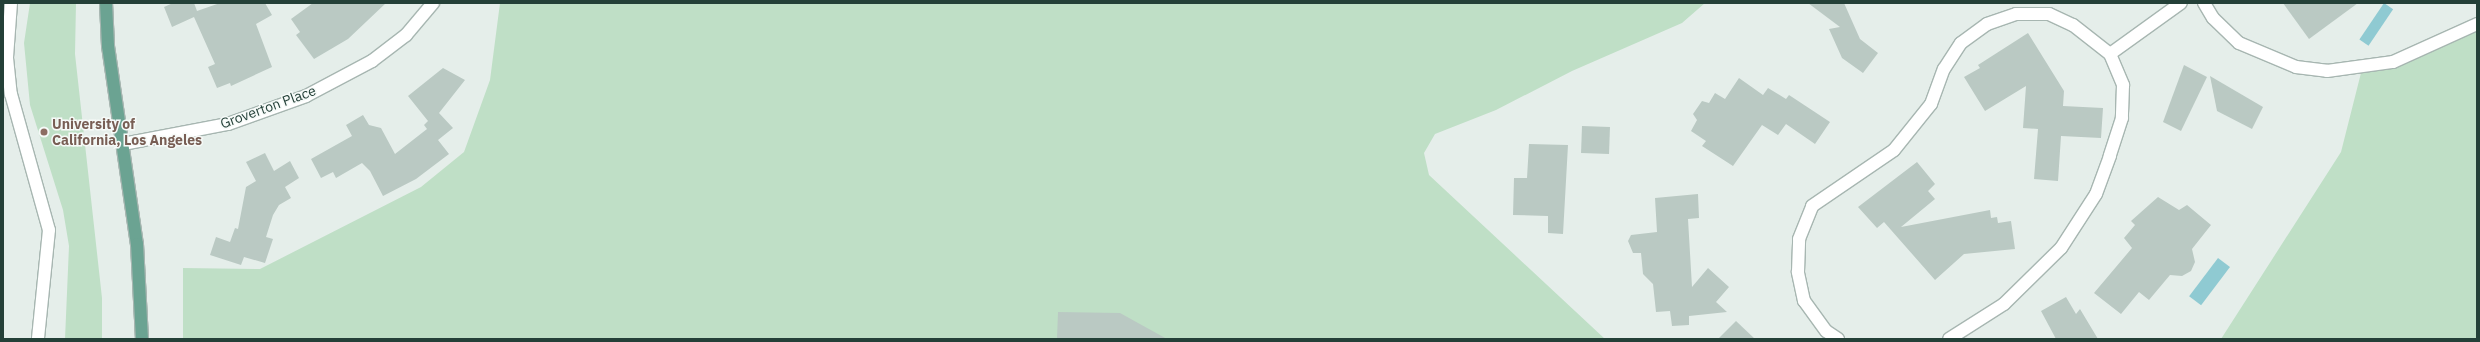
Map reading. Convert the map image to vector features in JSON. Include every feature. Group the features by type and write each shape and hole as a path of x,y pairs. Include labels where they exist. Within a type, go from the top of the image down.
{"main road":[{"path":"106,3 108,46 137,244 142,339"}],"street":[{"path":"11,3 7,58 11,94 49,230 38,339"},
{"name":"Groverton Place","path":"123,144 228,124 306,96 372,61 406,35 433,3"},
{"path":"2110,54 2181,3"},
{"path":"2204,3 2213,18 2239,43 2296,67 2327,71 2393,62 2477,24"},
{"path":"1838,339 1826,331 1804,301 1798,272 1799,239 1812,206 1894,150 1931,104 1944,69 1961,43 1987,24 2016,14 2049,14 2073,25 2110,54 2123,85 2122,118 2096,194 2061,248 2004,304 1949,339"}],"green space":[{"path":"30,3 76,3 75,54 102,298 102,339 65,339 69,246 63,210 30,105 24,43"},
{"path":"500,3 1705,3 1682,23 1572,71 1496,110 1435,134 1424,153 1429,175 1605,339 183,339 183,268 260,269 421,187 464,152 490,80"},
{"path":"2477,28 2477,339 2221,339 2341,152 2362,69"}],"water":[{"path":"2384,3 2393,9 2369,46 2359,39"},
{"path":"2218,258 2230,267 2201,305 2189,296"}],"building":[{"path":"173,3 194,3 197,11 220,3 265,3 272,15 256,24 272,67 231,86 230,83 217,88 208,67 215,64 194,17 172,27 164,7"},
{"path":"313,3 386,3 348,39 314,59 296,35 300,32 291,19"},
{"path":"1808,3 1844,3 1860,39 1878,53 1863,73 1842,58 1829,29 1840,27"},
{"path":"2283,3 2358,3 2309,39"},
{"path":"2028,33 2064,91 2063,106 2103,108 2101,138 2061,136 2058,181 2034,179 2038,129 2023,128 2026,86 1985,111 1964,77 1980,68 1978,65"},
{"path":"2184,65 2207,77 2181,131 2163,122"},
{"path":"443,68 465,80 439,113 453,128 438,140 449,154 416,179 383,196 370,171 362,163 336,178 333,172 321,178 311,159 352,136 346,125 363,115 369,125 381,128 395,154 427,129 424,125 428,121 408,96"},
{"path":"2210,76 2263,107 2252,129 2217,111"},
{"path":"1739,78 1763,95 1768,88 1786,99 1789,95 1830,122 1815,144 1786,124 1778,135 1762,125 1733,166 1702,146 1706,141 1691,131 1697,120 1693,114 1702,101 1709,103 1715,93 1725,99"},
{"path":"1582,126 1610,127 1609,154 1581,153"},
{"path":"1529,144 1568,145 1563,234 1548,233 1548,216 1513,215 1514,178 1527,178"},
{"path":"265,153 274,171 290,161 299,178 285,187 291,198 279,205 273,215 266,237 273,239 265,263 244,257 241,265 210,255 216,237 230,242 235,228 238,229 246,187 256,181 246,162"},
{"path":"1917,162 1935,184 1928,191 1935,199 1901,227 1990,210 1991,218 1997,217 1998,223 2011,221 2015,249 1964,254 1935,280 1884,222 1877,228 1858,207"},
{"path":"1698,194 1699,218 1688,219 1692,287 1708,268 1729,287 1716,302 1727,312 1689,316 1689,325 1672,326 1670,311 1656,312 1653,284 1643,274 1641,253 1633,253 1628,241 1631,235 1657,232 1655,198"},
{"path":"2158,197 2179,210 2187,205 2211,225 2192,249 2195,262 2191,271 2182,276 2170,275 2149,300 2139,292 2121,314 2094,293 2132,248 2124,238 2135,225 2131,221"},
{"path":"2066,297 2076,314 2080,309 2098,339 2056,339 2041,311"},
{"path":"1058,312 1120,313 1167,339 1057,339"},
{"path":"1736,321 1755,339 1718,339"}],"place":[{"name":"University of California, Los Angeles","path":"44,132"}]}
